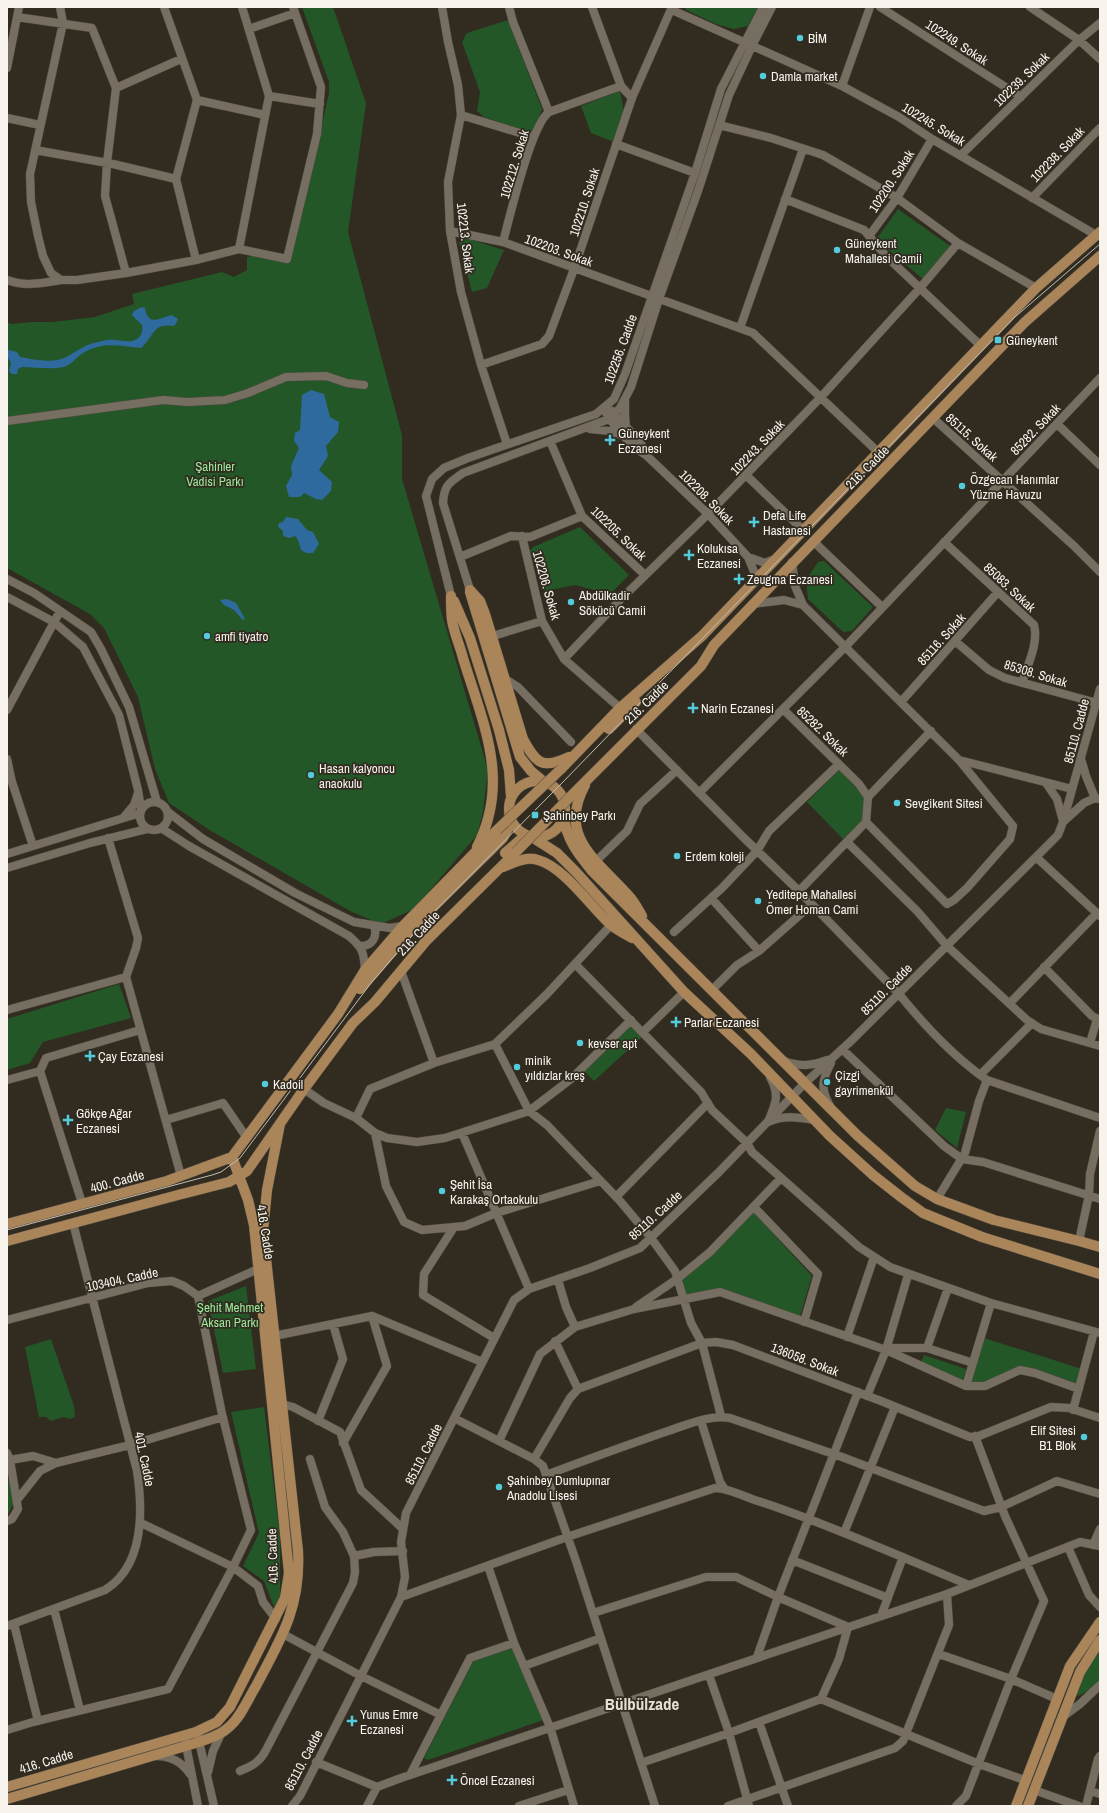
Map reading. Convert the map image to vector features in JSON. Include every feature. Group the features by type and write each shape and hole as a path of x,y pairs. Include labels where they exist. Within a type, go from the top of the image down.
{"main road":[{"name":"216. Cadde","path":"232,1157 338,1014 365,970 403,926 472,855 561,769 620,708 702,636 1036,288 1098,234"},
{"name":"216. Cadde","path":"226,1183 247,1171 304,1089 353,1023 375,1002 426,942 516,852 567,798 701,666 714,645 792,562 1026,322 1100,256"},
{"path":"470,590 480,602 493,636 523,738 531,753 539,761 552,765 576,753"},
{"path":"470,590 520,757 531,771 556,788 567,798"},
{"path":"338,1014 416,924 503,838 510,825 508,809 511,796 509,770 499,730 470,638 451,596"},
{"path":"451,596 452,621 491,749 494,772 493,795 489,820 472,855"},
{"path":"511,796 522,784 530,781 546,782 566,773 702,636"},
{"path":"714,645 590,769 567,798 564,817 565,826 577,853 623,904 651,929 858,1136 915,1186 938,1199 994,1220 1079,1241 1100,1248"},
{"path":"590,776 580,794 575,808 574,822 577,833 581,842 595,862 630,896 651,929"},
{"path":"509,816 517,829 557,853 576,872 684,992 765,1069 814,1120 873,1175 923,1213 982,1237 1100,1274"},
{"path":"353,1023 367,1002 434,924 510,848 530,836 547,835 554,831 564,817"},
{"path":"497,870 526,859 538,860 564,876 611,925 638,942"},
{"path":"7,1799 186,1746 221,1734 231,1726 242,1710 283,1634 294,1604 299,1577 299,1565 265,1248 264,1216 269,1176 280,1124"},
{"name":"400. Cadde","path":"7,1224 181,1176 232,1157"},
{"name":"416. Cadde","path":"7,1787 196,1732 217,1722 227,1711 276,1619 285,1598 289,1573 254,1225 248,1200 232,1157"},
{"path":"7,1241 226,1183 240,1190 248,1200"},
{"path":"1016,1805 1070,1666 1100,1622"},
{"path":"1028,1806 1080,1672 1100,1640"}],"street":[{"path":"7,68 10,40 19,7"},
{"path":"60,7 63,23 30,174 31,202 43,256 51,274 61,280"},
{"path":"164,7 181,59 197,100 176,178 196,260"},
{"path":"239,249 269,96 242,7"},
{"name":"102213. Sokak","path":"442,7 458,85 461,115 448,182 450,231 461,292 481,364 507,444"},
{"path":"509,7 549,112 621,86"},
{"path":"592,7 621,86 632,98"},
{"name":"102256. Cadde","path":"451,596 426,496 432,479 444,468 507,444 596,414 614,399 655,297 763,7"},
{"name":"102256. Cadde","path":"612,417 631,387 655,297 721,89 772,7"},
{"path":"842,86 870,7"},
{"name":"102249. Sokak","path":"880,7 1021,97"},
{"path":"1030,7 1079,40 1100,59"},
{"name":"102245. Sokak","path":"672,8 842,86 900,117 932,139 1032,198 1098,234"},
{"name":"102210. Sokak","path":"481,364 542,344 549,336 557,318 632,98 672,8"},
{"path":"7,280 17,284 38,284 61,280 77,280 126,273 196,260 239,249 287,259 317,134 321,87 294,10 249,29"},
{"path":"17,17 92,28 116,88 107,163 105,196 126,273"},
{"name":"102239. Sokak","path":"961,155 1079,40 1100,22"},
{"path":"116,88 181,59"},
{"path":"269,96 320,104"},
{"path":"197,100 265,115"},
{"name":"102212. Sokak","path":"503,242 533,137 544,116 549,112"},
{"path":"461,115 533,137"},
{"path":"7,118 40,126"},
{"path":"719,125 822,155 897,198 958,243 1036,288"},
{"name":"102238. Sokak","path":"1032,198 1100,128"},
{"name":"102200. Sokak","path":"869,236 897,198 932,139"},
{"path":"616,144 695,173"},
{"path":"740,328 803,149"},
{"path":"35,150 107,163 176,178"},
{"path":"785,199 864,230 886,256 981,346"},
{"name":"102203. Sokak","path":"450,231 503,242 753,333 879,453"},
{"name":"102243. Sokak","path":"564,659 645,575 708,514 821,397 920,288 958,243"},
{"path":"7,421 163,400 187,402 225,400 248,393 286,377 326,376 347,383 364,385"},
{"name":"85282. Sokak","path":"868,796 860,784 783,709 846,646 1100,378"},
{"path":"583,429 625,432 626,397"},
{"name":"102208. Sokak","path":"605,406 636,449 648,456 708,514 748,557 755,574 753,583"},
{"path":"470,590 449,528 443,503 444,494 448,483 463,473 612,417"},
{"name":"85115. Sokak","path":"933,418 1100,572"},
{"path":"1058,424 1100,465"},
{"name":"102205. Sokak","path":"550,441 582,516 645,575"},
{"path":"746,475 804,531"},
{"path":"460,558 511,536 530,537 582,516"},
{"name":"102206. Sokak","path":"522,536 542,620 564,659 620,708"},
{"path":"813,541 882,608"},
{"name":"85083. Sokak","path":"944,542 1034,626 1034,643 1022,683"},
{"path":"748,557 764,563 777,558"},
{"path":"792,562 795,586 803,605"},
{"path":"7,579 34,593 91,632 102,649 130,707 157,802"},
{"name":"85116. Sokak","path":"901,702 998,592"},
{"path":"7,597 54,622 83,647 119,715 138,790 141,811 140,820 147,829"},
{"path":"753,604 768,601 790,600 803,605 846,646 959,760 1013,826 1010,839 967,888 954,900 947,904 866,822"},
{"path":"7,710 60,611"},
{"path":"493,636 542,620"},
{"name":"85308. Sokak","path":"955,641 989,670 1005,678 1022,683 1099,696"},
{"path":"507,680 518,687 571,742"},
{"name":"85110. Cadde","path":"292,1806 300,1796 401,1597 405,1577 402,1528 406,1513 514,1300 529,1290 640,1248 768,1122 805,1083 899,994 1058,835 1099,696"},
{"path":"699,793 783,709"},
{"path":"636,729 757,851 799,891 957,1056 984,1078 1100,1118"},
{"path":"799,891 866,822 868,796 931,731"},
{"path":"7,759 9,783 33,846"},
{"path":"1046,782 1057,799 1063,822 1084,803 1098,798 1086,776 1081,759"},
{"path":"959,760 1072,789"},
{"path":"674,932 711,898 757,851 769,831 839,764"},
{"path":"595,862 627,831 640,804 677,770"},
{"path":"124,818 134,805 138,790"},
{"path":"7,854 124,818 141,811 146,804 157,802 164,806 168,812 203,839 295,893 354,922 390,928 403,926"},
{"path":"7,868 108,838 147,829 154,830 161,828 168,819 168,812"},
{"path":"161,828 189,846 349,936 361,946 365,970"},
{"path":"108,838 138,938 126,977 181,1176"},
{"path":"847,842 918,912 946,946 1032,1023 1041,1029 1100,1046"},
{"path":"1010,1003 1098,914 1036,857"},
{"path":"711,898 759,951"},
{"path":"712,990 737,965 759,951 811,905"},
{"path":"356,1118 370,1089 434,1063 495,1044 575,964 611,925"},
{"path":"361,946 366,946 373,941 376,935 374,926"},
{"path":"575,964 701,1092 712,1110 747,1143 752,1152 859,1247 890,1268 908,1275 990,1302 1097,1333 1073,1410"},
{"path":"1044,967 1099,1020 1090,1043"},
{"path":"401,971 434,1063"},
{"path":"7,1010 126,977"},
{"path":"643,1032 684,992"},
{"path":"304,1089 324,1103 356,1118 375,1134 397,1140 417,1142 445,1138 529,1111 571,1079 631,1020"},
{"path":"938,1199 962,1159 984,1078 1032,1023"},
{"path":"82,1203 40,1071 46,1058 140,1030"},
{"path":"495,1044 529,1111 547,1125 616,1197 651,1238 675,1271 691,1323 702,1343 721,1416"},
{"path":"842,1049 944,1146 962,1159 983,1162 1100,1199"},
{"path":"784,1061 802,1066 814,1065 834,1057"},
{"path":"832,1110 822,1088 824,1076 834,1057"},
{"path":"765,1069 774,1084 777,1099 768,1122"},
{"path":"7,1080 40,1071"},
{"path":"166,1120 223,1103 247,1138"},
{"path":"616,1197 708,1104"},
{"path":"768,1122 780,1117 791,1116 814,1120"},
{"path":"1079,1241 1089,1195 1090,1174 1100,1131"},
{"path":"462,1132 529,1290"},
{"path":"375,1134 386,1186 404,1222 422,1230 465,1226 496,1213 600,1181"},
{"path":"634,1309 677,1279 710,1252 781,1178"},
{"path":"754,1207 818,1274 804,1322"},
{"name":"401. Cadde","path":"11,1625 105,1590 116,1583 128,1565 135,1546 140,1523 140,1491 137,1471 73,1223"},
{"path":"454,1227 424,1274 423,1295 494,1338"},
{"path":"847,1337 874,1257"},
{"path":"7,1730 80,1710 168,1689 251,1530 223,1417 198,1296 258,1269"},
{"path":"866,1396 886,1349 908,1275"},
{"path":"558,1280 566,1307 575,1327"},
{"name":"103404. Cadde","path":"7,1320 93,1296 148,1283 172,1281 184,1286 198,1296"},
{"path":"927,1348 948,1288"},
{"path":"499,1441 540,1354 575,1327 634,1309 720,1292 847,1337 886,1349 966,1386 985,1386 1020,1370 1035,1373 1079,1389"},
{"path":"966,1386 990,1302"},
{"path":"274,1336 372,1316 482,1362"},
{"path":"343,1443 387,1366 372,1316"},
{"path":"318,1421 343,1359 333,1324"},
{"path":"534,1459 570,1398 578,1389 555,1341"},
{"name":"136058. Sokak","path":"578,1389 702,1343 716,1342 733,1345 858,1392 970,1437 975,1436"},
{"path":"886,1349 927,1348 973,1362"},
{"path":"757,1657 792,1560 835,1454 858,1392"},
{"path":"282,1404 340,1432 361,1490 402,1528"},
{"path":"956,1806 966,1796 1011,1679 1044,1601 1028,1563 1001,1507 975,1436 1051,1407 1060,1406 1100,1418"},
{"path":"844,1533 895,1407"},
{"path":"546,1475 614,1449 721,1416 835,1454 984,1511 1001,1507 1057,1481 1100,1494"},
{"path":"17,1500 40,1471 56,1463 130,1445 223,1417"},
{"path":"454,1418 534,1459 543,1466 593,1613 655,1806"},
{"path":"701,1421 720,1482 724,1488"},
{"path":"7,1521 12,1519 18,1509 8,1456 33,1456 56,1463"},
{"path":"240,1771 254,1764 264,1754 353,1583 355,1572 354,1556 343,1532 325,1507 310,1459"},
{"path":"401,1597 566,1537 715,1488 724,1488 737,1494 809,1518 969,1585"},
{"path":"140,1523 233,1567 258,1586 263,1602 276,1619"},
{"path":"367,1806 377,1787 550,1727 709,1675 757,1657 947,1594 1080,1542 1096,1545 1100,1530"},
{"path":"1068,1547 1089,1595 1100,1607"},
{"path":"354,1556 374,1552 403,1551"},
{"path":"881,1616 903,1557"},
{"path":"792,1560 888,1598"},
{"path":"488,1566 514,1644 550,1727 574,1806"},
{"path":"593,1613 706,1577 736,1577 848,1627"},
{"path":"728,1806 748,1803 781,1788 895,1748 903,1741 949,1625 947,1594"},
{"path":"54,1609 80,1710"},
{"path":"11,1625 38,1721"},
{"path":"821,1699 839,1659 848,1627"},
{"path":"283,1634 361,1676 441,1715"},
{"path":"524,1666 601,1638"},
{"path":"410,1775 470,1658 514,1644"},
{"path":"938,1654 1011,1679 1057,1699"},
{"path":"709,1675 729,1733 748,1803"},
{"path":"1064,1716 1080,1704 1100,1685"},
{"path":"641,1763 729,1733 821,1699 979,1764 1026,1781"},
{"path":"759,1722 788,1806"},
{"path":"196,1732 214,1806"},
{"path":"207,1775 213,1751 221,1734"},
{"path":"183,1736 198,1806"},
{"path":"151,1756 164,1756 175,1760 185,1767 192,1776"},
{"path":"1086,1806 1100,1756"},
{"path":"316,1762 377,1787"},
{"path":"519,1806 568,1790"},
{"path":"1034,1790 1079,1806"},
{"path":"1090,1792 1100,1794"}],"green space":[{"name":"Şahinler Vadisi Parkı","path":"302,7 333,7 366,103 348,232 402,435 402,479 488,770 483,812 477,835 414,909 381,924 350,911 208,829 169,803 155,769 138,697 104,628 90,614 7,568 7,322 11,324 53,322 95,317 134,304 132,294 222,272 234,277 247,270 247,257 256,255 289,261 293,252 329,93 329,82"},
{"path":"685,7 758,7 748,26 734,29 716,24 686,10"},
{"path":"508,20 542,109 533,133 484,117 477,111 480,92 462,42 467,33"},
{"path":"620,91 624,112 614,142 591,133 581,106"},
{"path":"898,209 950,246 923,279 876,240"},
{"path":"465,238 504,250 487,288 472,292 459,243"},
{"path":"580,527 629,575 610,594 575,585 545,591 530,551 533,547"},
{"path":"824,561 873,607 852,631 843,632 808,599 806,580 818,562"},
{"path":"839,770 864,796 863,821 843,839 807,802"},
{"path":"119,984 131,1018 43,1042 30,1063 7,1070 7,1019"},
{"path":"631,1024 643,1036 594,1081 583,1070"},
{"path":"946,1108 966,1112 957,1148 935,1130"},
{"path":"753,1212 812,1276 800,1316 722,1290 686,1296 681,1279"},
{"name":"Şehit Mehmet Aksan Parkı","path":"246,1286 256,1369 223,1373 208,1301"},
{"path":"984,1338 1082,1369 1077,1386 1019,1368 984,1383 970,1383"},
{"path":"51,1339 74,1406 75,1417 70,1419 63,1417 51,1421 46,1417 39,1417 25,1347"},
{"path":"924,1355 966,1369 962,1382 920,1366"},
{"path":"264,1407 280,1537 280,1596 274,1607 264,1581 243,1566 259,1533 231,1412"},
{"path":"7,1475 14,1502 7,1517"},
{"path":"512,1647 543,1720 428,1760 424,1758 473,1662 479,1656"},
{"path":"1100,1649 1100,1681 1086,1692 1078,1696 1075,1692 1083,1675"}],"water":[{"path":"142,307 145,308 149,318 152,320 172,315 178,319 173,326 166,326 157,329 141,348 112,345 97,347 90,349 80,355 69,365 63,367 22,367 18,369 17,374 12,374 9,371 11,363 8,358 8,350 17,352 20,357 51,361 68,356 94,343 108,340 132,341 137,339 141,334 142,325 132,315 134,311"},
{"path":"311,390 324,394 330,417 339,422 338,432 326,446 328,456 319,470 332,482 331,491 322,500 316,499 304,493 300,497 289,497 286,486 292,475 291,466 299,448 294,441 295,433 300,430 302,395"},
{"path":"286,517 298,519 307,530 313,532 319,544 313,553 306,553 301,550 295,536 289,538 283,536 283,531 278,527 279,523 283,522"},
{"path":"227,599 236,603 245,619 243,620 234,610 224,605 220,600"}],"tram line":[{"path":"7,1230 212,1175 221,1172 240,1158 371,983 424,922 561,784 1015,317 1100,244"}],"place":[{"name":"BİM","path":"800,38"},
{"name":"Damla market","path":"763,76"},
{"name":"Güneykent Mahallesi Camii","path":"837,250"},
{"name":"Güneykent","path":"998,340"},
{"name":"Güneykent Eczanesi","path":"610,440"},
{"name":"Özgecan Hanımlar Yüzme Havuzu","path":"962,486"},
{"name":"Defa Life Hastanesi","path":"754,522"},
{"name":"Kolukısa Eczanesi","path":"689,555"},
{"name":"Zeugma Eczanesi","path":"739,579"},
{"name":"Abdülkadir Sökücü Camii","path":"571,602"},
{"name":"amfi tiyatro","path":"207,636"},
{"name":"Narin Eczanesi","path":"693,708"},
{"name":"Hasan kalyoncu anaokulu","path":"311,775"},
{"name":"Sevgikent Sitesi","path":"897,803"},
{"name":"Şahinbey Parkı","path":"535,815"},
{"name":"Erdem koleji","path":"677,856"},
{"name":"Yeditepe Mahallesi Ömer Homan Cami","path":"758,901"},
{"name":"Parlar Eczanesi","path":"676,1022"},
{"name":"kevser apt","path":"580,1043"},
{"name":"Çay Eczanesi","path":"90,1056"},
{"name":"minik yıldızlar kreş","path":"517,1067"},
{"name":"Çizgi gayrimenkül","path":"827,1082"},
{"name":"Kadoil","path":"265,1084"},
{"name":"Gökçe Ağar Eczanesi","path":"68,1120"},
{"name":"Şehit İsa Karakaş Ortaokulu","path":"442,1191"},
{"name":"Elif Sitesi B1 Blok","path":"1084,1437"},
{"name":"Şahinbey Dumlupınar Anadolu Lisesi","path":"499,1487"},
{"name":"Yunus Emre Eczanesi","path":"352,1721"},
{"name":"Öncel Eczanesi","path":"452,1780"}],"district":[{"name":"Bülbülzade","path":"642,1704"}]}
